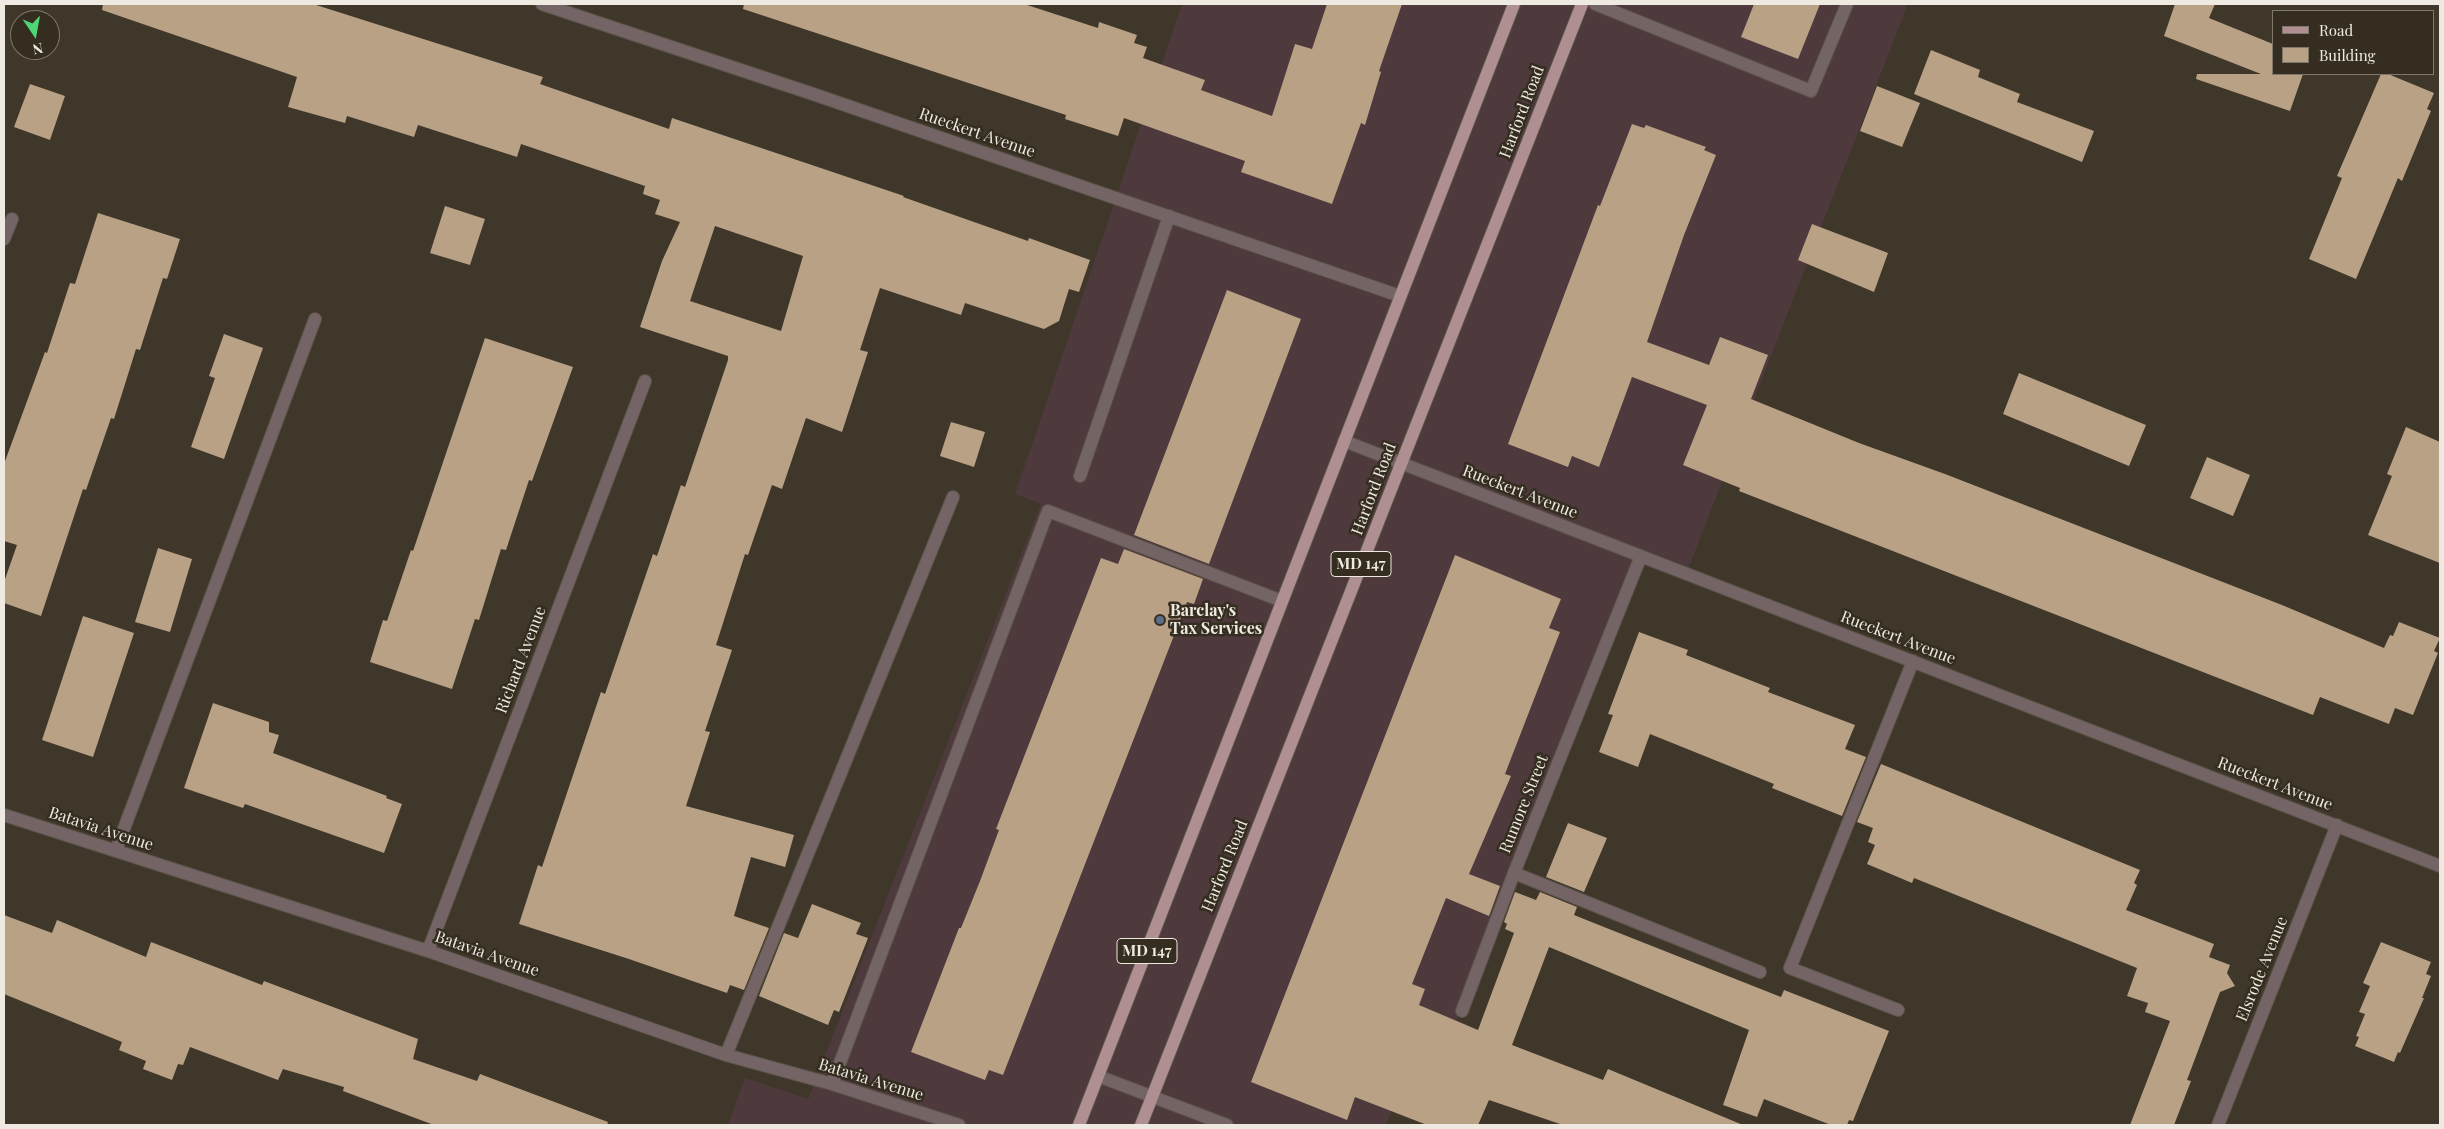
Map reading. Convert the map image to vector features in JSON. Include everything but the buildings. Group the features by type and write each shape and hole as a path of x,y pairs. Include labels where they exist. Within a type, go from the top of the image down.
{"main road":[{"name":"MD 147","path":"1079,1125 1514,4"},
{"name":"Harford Road","path":"1141,1125 1582,4"}],"street":[{"name":"Rueckert Avenue","path":"542,4 1400,296"},
{"path":"1596,4 1811,91 1847,4"},
{"path":"1080,476 1169,216"},
{"path":"4,239 12,219"},
{"path":"116,850 315,319"},
{"name":"Richard Avenue","path":"428,951 645,381"},
{"name":"Rueckert Avenue","path":"1344,441 2440,866"},
{"path":"726,1055 953,497"},
{"path":"832,1084 1048,511 1282,601"},
{"name":"Rumore Street","path":"1641,556 1514,873 1760,972"},
{"path":"1898,1010 1790,968 1913,661"},
{"name":"Batavia Avenue","path":"4,815 428,951 726,1055 832,1084 959,1125"},
{"name":"Elsrode Avenue","path":"2218,1125 2337,826"},
{"path":"1462,1011 1514,873"},
{"path":"1098,1076 1227,1125"}],"shaded area":[{"path":"1182,4 1908,4 1689,567 1641,549 1454,1028 1428,1020 1386,1125 728,1125 745,1078 808,1099 1041,504 1015,494"}],"place":[{"name":"Barclay's Tax Services","path":"1160,620"}]}
